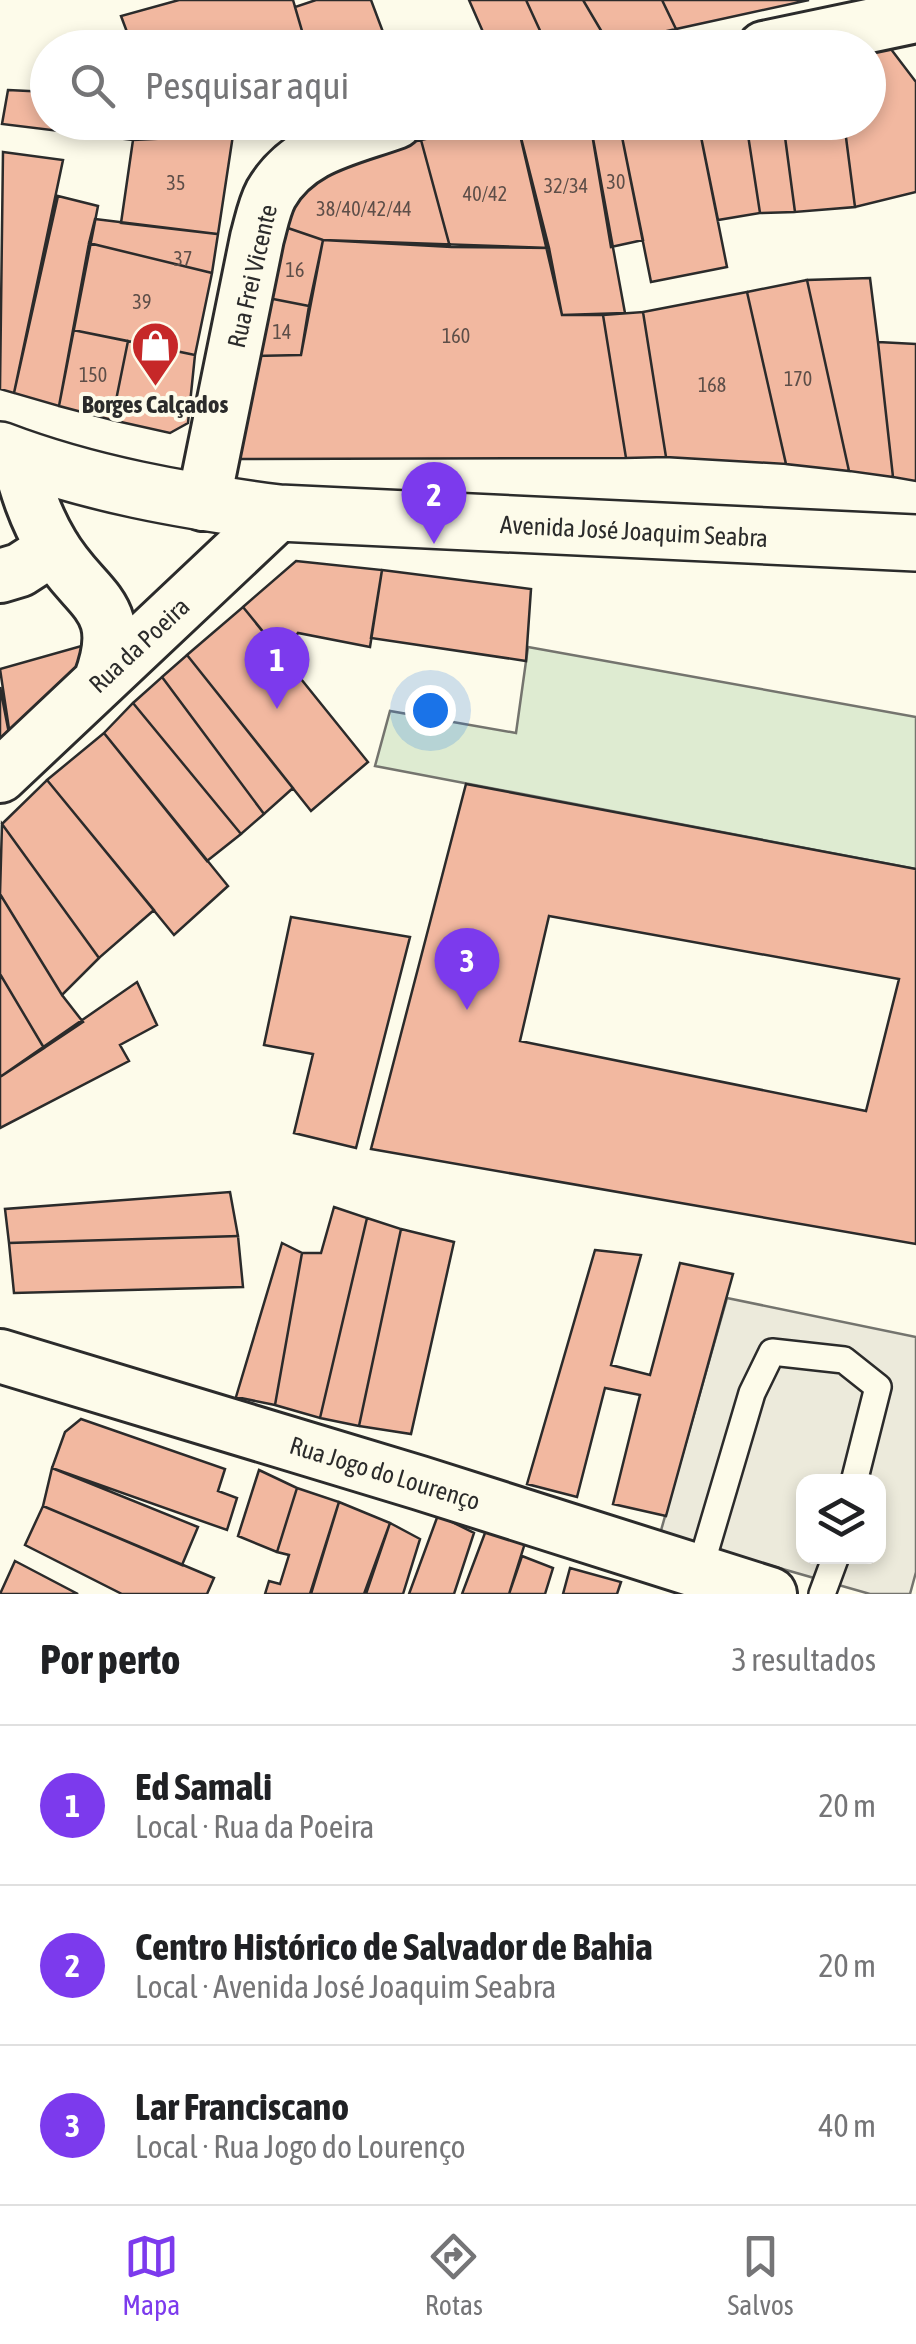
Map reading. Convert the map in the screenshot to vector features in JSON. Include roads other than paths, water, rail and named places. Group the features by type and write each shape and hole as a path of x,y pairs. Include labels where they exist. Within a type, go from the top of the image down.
{"main road":[{"name":"Avenida José Joaquim Seabra","path":"9,454 103,482 204,504 280,514 916,544"}],"street":[{"path":"833,30 902,12"},
{"name":"Rua Frei Vicente","path":"204,504 257,238 270,196 290,167 310,152 344,140"},
{"path":"9,454 54,548 101,606 110,628 110,653 100,682"},
{"name":"Rua da Poeira","path":"0,776 280,514"},
{"path":"0,576 20,570 54,548"},
{"name":"Rua Jogo do Lourenço","path":"0,1356 420,1483 631,1573 699,1572 770,1594"}],"lane":[{"path":"699,1572 752,1394 772,1352 844,1360 878,1386 856,1474"},
{"path":"822,1594 833,1564"}],"place":[{"name":"Borges Calçados","path":"155,388"},
{"name":"Centro Histórico de Salvador de Bahia","path":"434,544"},
{"name":"Ed Samali","path":"277,709"},
{"name":"Lar Franciscano","path":"467,1010"}]}
